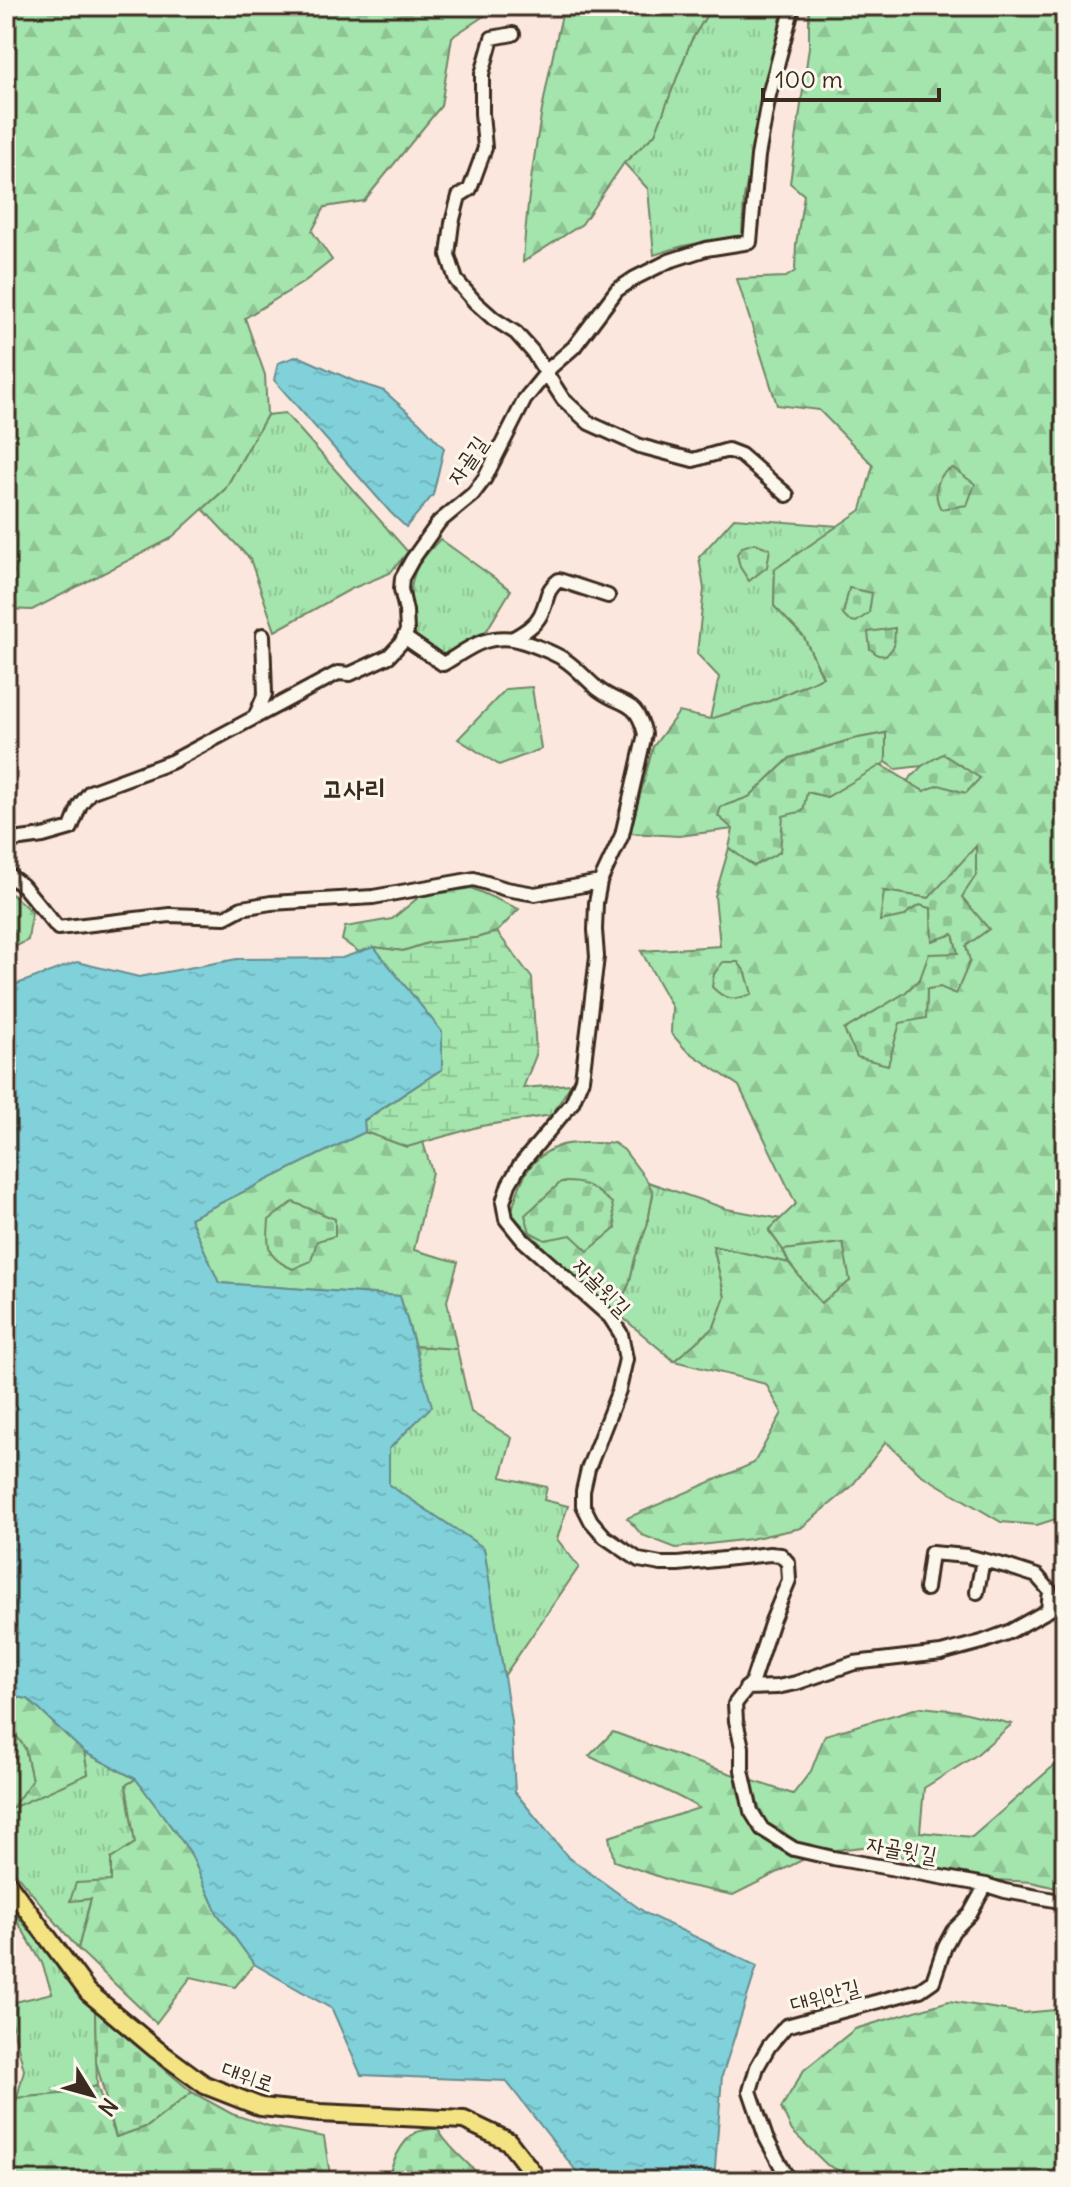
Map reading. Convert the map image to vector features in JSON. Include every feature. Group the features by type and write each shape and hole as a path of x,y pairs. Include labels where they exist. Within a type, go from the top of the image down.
{"main road":[{"name":"대위로","path":"6,1881 88,1992 205,2085 261,2107 464,2120 508,2141 539,2181"}],"street":[{"name":"자골길","path":"404,637 407,631 402,578 412,560 439,522 473,494 485,478 525,399 551,367 574,347 617,290 669,261 706,249 750,242 758,156 769,95 793,6"},
{"path":"513,34 492,38 482,74 485,148 470,189 459,196 452,223 448,255 456,280 494,319 516,333 532,351 563,399 589,423 640,446 693,460 728,450 741,455 787,495"},
{"path":"6,841 71,828 80,805 90,792 171,762 338,673 350,674 389,656 404,637 443,664 479,643 497,638 512,639 529,629 541,616 550,588 559,580 608,596"},
{"path":"255,717 265,694 263,635"},
{"name":"자골윗길","path":"512,639 562,658 598,689 630,705 641,718 645,734 622,835 600,882 595,917 597,957 582,1079 572,1103 520,1165 503,1202 506,1219 523,1240 610,1317 621,1334 626,1359 619,1390 588,1469 583,1505 591,1521 605,1537 639,1560 678,1564 770,1554 781,1555 788,1563 789,1580 752,1682 735,1704 742,1747 742,1770 751,1811 762,1829 794,1849 1065,1902"},
{"path":"6,873 23,886 58,928 170,915 225,917 242,908 271,903 373,897 474,879 535,894 600,882"},
{"path":"926,1589 931,1553 967,1556 1037,1576 1050,1591 1048,1610"},
{"path":"977,1592 983,1560"},
{"path":"746,1688 777,1687 854,1663 941,1653 982,1642 1009,1632 1056,1606 1065,1590"},
{"name":"대위안길","path":"789,2181 766,2138 750,2091 757,2067 769,2046 786,2026 920,1990 933,1981 953,1931 970,1914 986,1885"}],"green space":[{"path":"6,6 499,6 452,37 441,106 364,201 325,207 312,231 332,260 304,282 245,318 265,375 267,415 225,489 170,539 32,610 6,609"},
{"path":"564,6 712,6 691,41 655,134 624,163 582,224 523,262 538,133"},
{"path":"712,6 783,6 744,198 742,235 654,255 648,189 624,163 655,134 691,41"},
{"path":"809,6 1065,6 1065,1516 1037,1525 1001,1522 920,1474 886,1442 851,1487 801,1528 750,1539 676,1548 642,1535 627,1518 754,1463 782,1413 766,1384 674,1361 714,1327 725,1297 713,1246 789,1263 821,1303 843,1243 783,1250 769,1230 796,1204 739,1086 685,1049 671,1033 672,1007 641,951 720,946 715,896 729,848 754,866 783,816 807,792 827,797 880,764 924,791 943,754 922,766 896,769 886,762 886,733 853,739 790,758 749,797 721,807 719,816 733,829 679,836 630,833 653,747 679,712 710,719 770,701 823,677 804,637 774,606 775,569 861,510 873,465 819,410 777,405 737,279 786,277 795,271 804,195 790,183 809,47","holes":["976,875 961,897 966,946 940,987 927,989 926,1018 844,1030 905,993 920,979 959,954 953,934 932,941 931,908 920,905 909,911 884,891 929,898"]},
{"path":"285,413 408,552 390,573 351,589 275,631 250,559 203,509 225,489 267,415"},
{"path":"953,468 975,484 967,505 941,509 937,486 942,475"},
{"path":"734,518 839,526 775,569 774,606 804,637 823,677 770,701 710,719 719,677 697,654 704,589 699,557"},
{"path":"440,539 511,590 487,630 443,656 419,648 411,605 414,574"},
{"path":"755,543 770,549 767,567 749,581 740,567 737,554 742,547"},
{"path":"849,588 872,593 869,613 856,622 843,615"},
{"path":"895,628 894,646 886,656 870,649 868,632"},
{"path":"532,687 541,749 499,765 458,739 506,689"},
{"path":"886,733 886,762 827,797 807,792 803,811 783,816 780,852 754,866 729,848 733,829 718,816 721,807 749,797 790,758 853,739"},
{"path":"943,754 980,778 966,793 939,785 924,791 907,781 922,766"},
{"path":"976,846 976,875 962,897 989,929 966,946 970,961 956,994 940,987 927,989 926,1018 900,1023 888,1065 857,1057 844,1030 905,993 920,979 929,954 958,953 953,934 932,941 931,908 920,905 905,916 880,921 884,891 929,898"},
{"path":"471,888 519,909 497,932 476,938 428,943 403,951 374,947 359,952 342,940 345,927 392,919 419,897"},
{"path":"6,889 32,912 28,940 9,950 6,947"},
{"path":"497,932 532,978 536,1055 523,1088 571,1084 552,1115 481,1126 407,1147 365,1132 364,1121 442,1069 442,1032 374,947 403,951 428,943 476,938"},
{"path":"723,962 738,962 746,973 752,994 730,998 712,987 714,974"},
{"path":"365,1132 407,1147 423,1142 432,1172 414,1250 458,1262 447,1301 457,1349 415,1346 400,1296 219,1283 190,1218"},
{"path":"614,1143 624,1150 648,1182 653,1194 647,1226 629,1284 616,1312 553,1257 511,1214 522,1181 541,1156 567,1144"},
{"path":"561,1182 589,1186 612,1203 616,1228 588,1251 571,1235 545,1240 530,1232 525,1215"},
{"path":"648,1182 727,1209 781,1219 769,1231 789,1263 713,1246 725,1297 714,1327 674,1361 616,1312 629,1284 647,1226 653,1194"},
{"path":"293,1202 335,1219 335,1236 317,1241 311,1261 293,1269 273,1256 268,1238 269,1220"},
{"path":"843,1243 850,1281 821,1303 789,1263 783,1250"},
{"path":"415,1346 457,1349 471,1412 512,1438 501,1477 547,1487 544,1500 568,1506 557,1539 579,1567 504,1676 484,1548 389,1485 389,1449 431,1406"},
{"path":"6,1695 28,1699 84,1752 88,1774 12,1808 32,1780 25,1748 6,1721"},
{"path":"921,1707 959,1711 1012,1724 975,1756 924,1788 920,1832 972,1837 1065,1756 1065,1890 1031,1882 979,1879 916,1864 880,1845 818,1852 733,1895 680,1884 614,1861 609,1837 699,1808 589,1756 613,1732 793,1794 811,1771 825,1735"},
{"path":"6,1721 25,1748 32,1780 14,1806 88,1774 84,1752 136,1779 126,1785 135,1843 111,1859 111,1881 91,1898 78,1949 6,1862"},
{"path":"136,1779 190,1852 217,1913 254,1964 235,1987 191,1977 156,2023 78,1949 91,1899 70,1901 76,1883 111,1881 111,1859 135,1843 126,1785"},
{"path":"6,1902 95,2011 97,2086 71,2093 17,2098 24,2070 7,2004 52,1993 42,1963"},
{"path":"949,2001 1023,2013 1065,2009 1065,2181 860,2181 827,2165 792,2131 781,2108 804,2070 855,2029"},
{"path":"95,2011 192,2092 148,2126 116,2137 96,2062"},
{"path":"97,2086 116,2137 148,2126 192,2092 232,2114 272,2127 324,2137 331,2181 6,2181 6,2144 17,2098 71,2093"},
{"path":"437,2128 485,2181 387,2181 394,2160 406,2141 417,2132"}],"water":[{"path":"298,356 384,391 444,448 433,495 406,527 274,380 278,363"},
{"path":"374,947 442,1032 442,1069 364,1120 365,1132 190,1218 219,1283 400,1296 432,1406 389,1449 389,1485 484,1548 511,1721 515,1792 568,1857 647,1914 757,1966 722,2076 714,2181 584,2181 506,2081 361,2075 332,2009 254,1964 217,1913 190,1852 136,1779 84,1752 28,1699 6,1695 6,988 77,962 139,977 237,959 342,958"}],"district":[{"name":"고사리","path":"354,789"}]}
